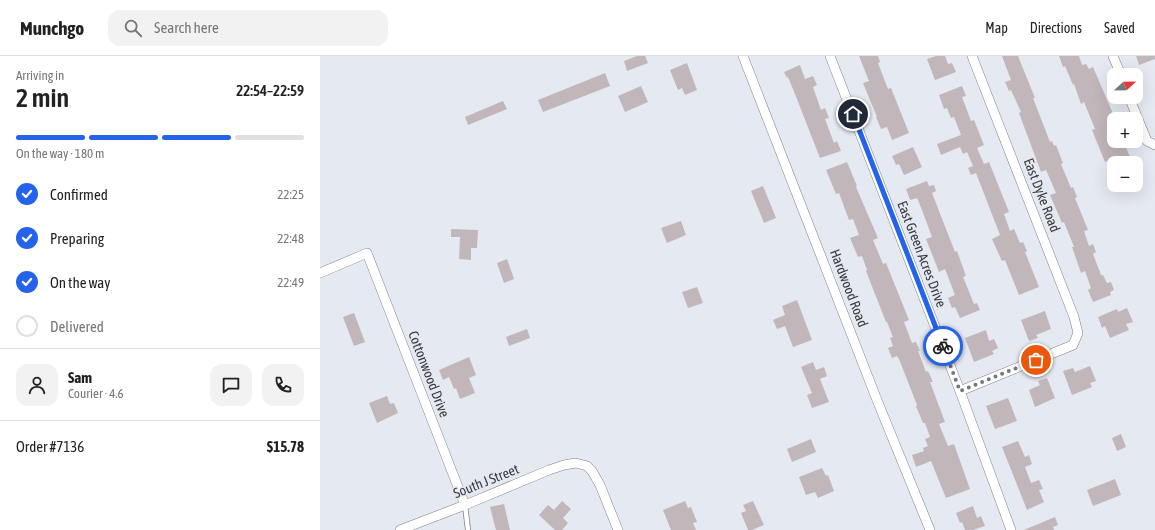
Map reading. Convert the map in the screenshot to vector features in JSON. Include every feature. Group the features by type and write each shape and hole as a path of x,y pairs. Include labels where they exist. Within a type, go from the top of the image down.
{"street":[{"name":"Hardwood Road","path":"743,56 877,400 930,530"},
{"name":"East Green Acres Drive","path":"830,56 960,391 1011,530"},
{"name":"East Dyke Road","path":"960,391 1073,345 1078,333 1074,317 972,56"},
{"path":"1113,56 1118,68"},
{"path":"1133,104 1147,141 1155,145"},
{"name":"Cottonwood Drive","path":"320,273 367,253 465,505"},
{"name":"South J Street","path":"400,530 564,465 576,463 587,466 592,471 600,485 618,530"}],"lane":[{"path":"465,505 468,530"}],"building":[{"path":"637,56 645,56 648,63 627,71 624,61"},
{"path":"859,56 878,56 880,62 878,63 888,89 891,88 909,133 892,140 887,127 881,129 863,83 869,81"},
{"path":"936,56 945,56 948,64 952,63 956,72 935,80 927,59"},
{"path":"1002,56 1018,56 1035,98 1033,98 1050,142 1052,141 1054,146 1056,145 1063,163 1061,164 1071,188 1073,187 1077,197 1075,198 1088,230 1084,231 1089,246 1093,244 1096,252 1093,254 1101,275 1103,275 1107,283 1111,282 1114,290 1110,292 1111,295 1093,302 1088,290 1091,288 1085,271 1081,273 1072,247 1074,247 1064,222 1062,223 1050,195 1056,193 1046,170 1041,172 1019,113 1021,112 1011,90 1009,91 1005,82 1011,80"},
{"path":"1059,56 1079,56 1082,65 1086,64 1089,69 1093,67 1107,100 1107,104 1109,104 1112,112 1107,112 1107,148 1126,148 1129,156 1107,156 1107,161 1105,162 1092,130 1095,129 1084,102 1081,104 1074,84 1073,85 1065,66 1063,67"},
{"path":"1136,56 1155,56 1155,59 1139,65"},
{"path":"687,63 697,90 685,95 682,88 678,90 670,70"},
{"path":"800,65 805,79 813,76 817,85 813,87 821,110 825,108 829,118 825,119 834,143 837,141 841,151 820,158 788,77 787,78 784,72"},
{"path":"605,73 610,86 543,112 538,100"},
{"path":"641,86 648,102 625,112 618,96"},
{"path":"962,86 966,96 962,97 971,121 974,120 984,145 977,148 984,164 989,162 1009,212 1004,214 1010,231 1014,229 1020,243 1023,242 1027,251 1025,252 1039,287 1019,295 1005,260 1002,261 992,239 1000,235 976,173 971,175 968,168 973,166 967,152 963,154 960,147 941,155 937,144 961,135 954,117 951,118 947,108 944,109 939,95"},
{"path":"503,101 507,109 468,125 465,117"},
{"path":"913,147 922,167 904,175 899,164 896,165 892,156"},
{"path":"847,162 878,238 873,240 883,264 886,263 909,320 904,322 912,343 916,342 926,372 928,371 933,382 930,382 945,422 939,424 948,446 954,444 970,489 946,498 931,461 916,467 912,455 924,451 923,448 928,446 925,439 930,437 925,423 923,423 916,406 917,405 899,359 897,356 892,358 888,348 893,346 890,338 893,337 866,271 867,270 862,256 858,257 850,238 859,235 853,219 849,220 839,193 836,194 826,170"},
{"path":"927,181 929,186 934,185 936,191 932,193 955,252 957,251 966,276 963,277 974,304 977,303 980,310 960,318 955,307 952,308 948,298 955,295 945,269 939,272 926,239 932,237 917,198 910,200 906,189"},
{"path":"763,186 776,218 764,223 751,191"},
{"path":"681,221 686,235 667,243 661,228"},
{"path":"451,229 478,230 477,248 471,248 471,260 459,259 460,237 451,237"},
{"path":"507,259 514,279 504,283 497,263"},
{"path":"697,287 703,303 688,308 682,292"},
{"path":"797,300 812,340 793,347 785,326 777,329 773,320 785,315 782,306"},
{"path":"1127,308 1133,322 1126,324 1129,330 1110,338 1105,326 1102,328 1098,317 1117,309 1118,312"},
{"path":"1045,311 1051,329 1036,335 1038,338 1029,341 1021,320"},
{"path":"354,313 365,342 354,346 343,317"},
{"path":"527,329 530,338 509,346 506,337"},
{"path":"986,330 989,341 994,339 998,348 992,351 994,354 974,362 965,338"},
{"path":"469,357 476,375 469,378 475,393 460,399 456,388 454,389 449,377 443,380 439,370"},
{"path":"813,362 816,370 824,367 827,376 820,379 829,402 812,408 807,395 812,393 801,367"},
{"path":"1090,366 1096,381 1090,383 1092,387 1072,395 1063,371 1073,368 1075,372"},
{"path":"1047,378 1055,398 1035,407 1029,390 1040,385 1038,381"},
{"path":"387,396 390,404 394,403 398,413 377,423 369,403"},
{"path":"1008,398 1017,421 995,429 986,406"},
{"path":"1121,434 1126,447 1117,451 1112,438"},
{"path":"811,439 816,452 792,462 787,449"},
{"path":"1018,441 1025,457 1029,455 1032,464 1025,467 1031,483 1039,480 1043,489 1039,490 1044,502 1027,510 1002,447"},
{"path":"822,468 826,476 828,475 834,491 818,498 815,492 806,495 799,477"},
{"path":"1115,479 1121,495 1093,506 1087,490"},
{"path":"562,501 571,509 563,518 568,523 562,530 555,530 539,515 548,505 554,510"},
{"path":"685,501 688,508 691,507 697,522 693,523 696,530 671,530 663,510"},
{"path":"753,501 764,525 748,530 741,513 746,511 743,505"},
{"path":"504,504 510,530 496,530 490,507"},
{"path":"973,506 977,518 981,516 985,526 973,530 965,530 956,513"},
{"path":"1055,517 1058,525 1053,527 1054,530 1024,530"}],"way so far":[{"path":"943,346 960,391 1036,360"}],"route":[{"path":"853,114 943,346"}]}
